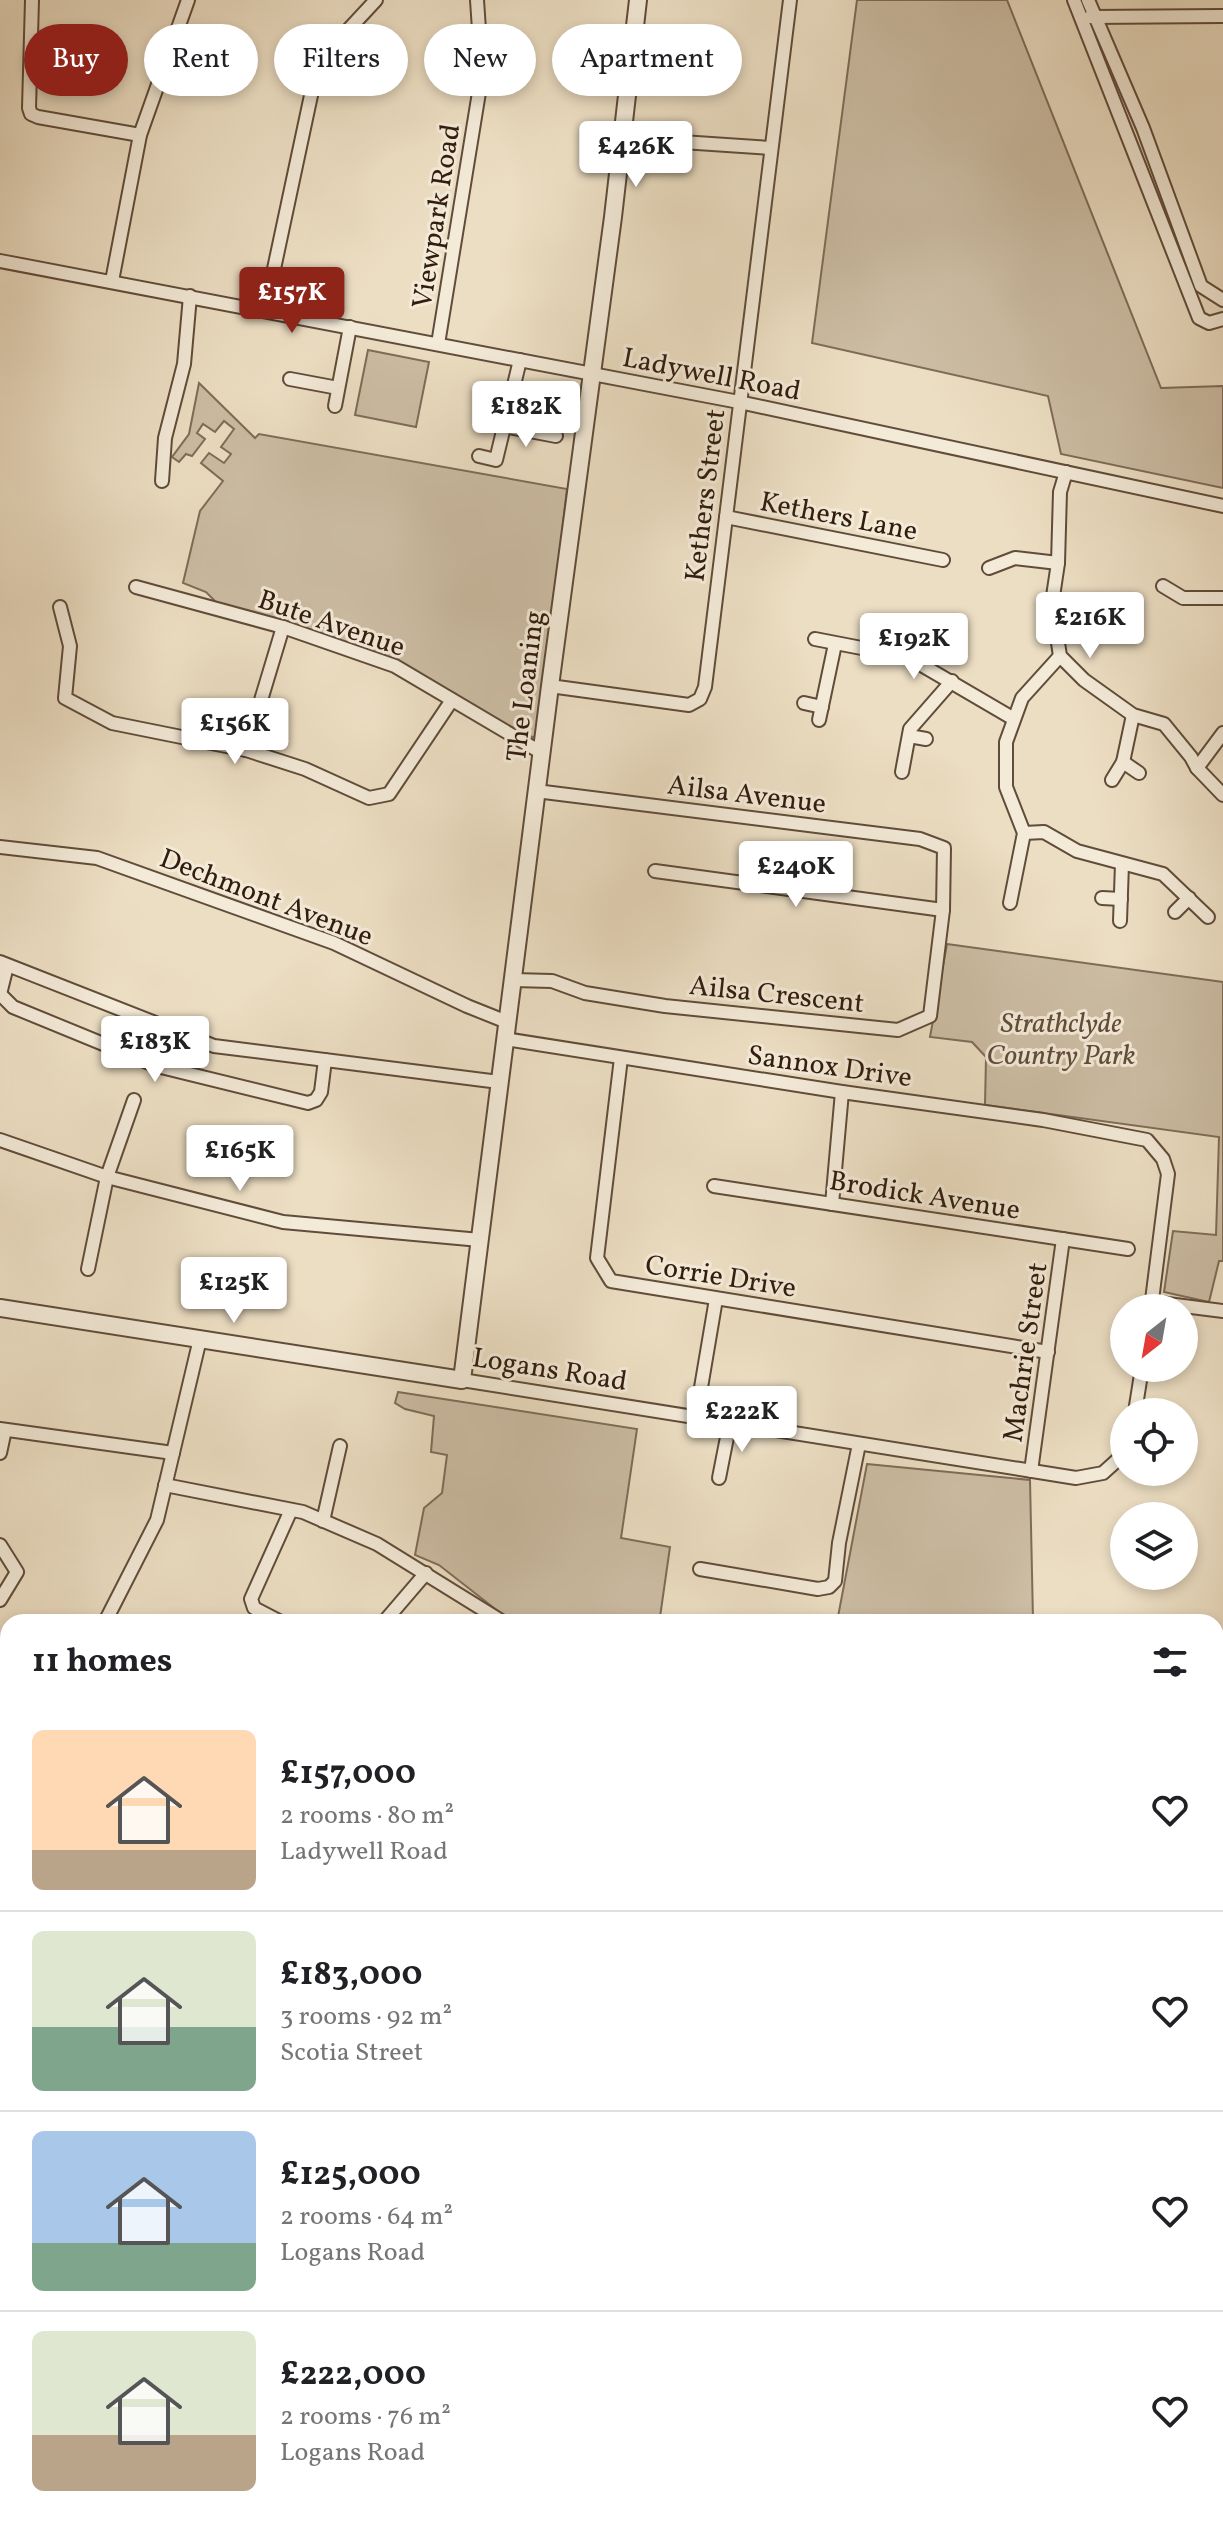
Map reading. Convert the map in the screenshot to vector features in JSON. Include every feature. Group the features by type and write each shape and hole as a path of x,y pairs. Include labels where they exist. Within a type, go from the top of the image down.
{"street":[{"path":"32,0 31,114 140,135"},
{"path":"112,281 140,135 188,0"},
{"path":"265,311 313,86 337,42 376,0"},
{"name":"Viewpark Road","path":"438,344 482,74 477,0"},
{"name":"The Loaning","path":"462,1380 638,0"},
{"name":"Kethers Street","path":"550,686 672,705 689,705 700,699 705,687 790,0"},
{"path":"1074,0 1199,318 1209,323 1222,319 1219,298 1201,286 1143,128 1088,0"},
{"path":"1080,16 1223,16"},
{"path":"622,138 771,148"},
{"name":"Ladywell Road","path":"0,261 739,402 1223,506"},
{"path":"162,481 165,438 184,364 190,296"},
{"path":"335,406 350,327"},
{"path":"479,456 496,460 520,360"},
{"path":"290,379 338,388"},
{"path":"503,426 556,436"},
{"path":"1066,472 1060,492 1058,563 1052,603 1060,656 1084,680 1133,715 1164,724 1197,768 1223,795"},
{"name":"Kethers Lane","path":"726,517 943,560"},
{"path":"989,568 1015,558 1058,563"},
{"path":"1163,586 1183,598 1223,598"},
{"name":"Bute Avenue","path":"136,587 283,627 395,666 542,753"},
{"path":"60,607 70,646 65,698 112,723 246,750 305,769 369,798 389,794 452,700"},
{"path":"246,750 283,627"},
{"path":"815,639 908,657 1014,719"},
{"path":"819,720 835,644"},
{"path":"1010,903 1024,833 1006,787 1006,742 1022,698 1060,656"},
{"path":"902,772 910,729 952,681"},
{"path":"804,703 822,707"},
{"path":"1112,780 1123,762 1133,715"},
{"path":"1197,768 1223,733"},
{"path":"909,736 926,739"},
{"path":"1123,762 1139,773"},
{"name":"Ailsa Avenue","path":"536,791 920,839 944,848 946,854"},
{"path":"1024,833 1044,832 1077,851 1163,874 1208,917"},
{"name":"Dechmont Avenue","path":"0,847 97,858 334,943 467,1006 506,1030"},
{"name":"Ailsa Crescent","path":"513,980 552,981 585,993 665,1006 898,1030 930,1016 943,910 946,854"},
{"path":"1120,921 1122,864"},
{"path":"655,871 943,910"},
{"path":"1102,898 1121,899"},
{"path":"1175,912 1189,898"},
{"path":"325,1060 321,1092 316,1100 308,1103 157,1066 13,1007 0,994 4,964 214,1046 325,1060 499,1082"},
{"name":"Sannox Drive","path":"506,1030 621,1058 1043,1120 1147,1140 1163,1159 1168,1174 1152,1294"},
{"name":"Corrie Drive","path":"621,1058 597,1258 611,1281 1048,1352"},
{"path":"832,1204 842,1092"},
{"path":"88,1269 107,1177 134,1100"},
{"path":"0,1140 107,1177 283,1222 480,1240"},
{"name":"Brodick Avenue","path":"714,1186 1128,1249"},
{"name":"Machrie Street","path":"1031,1471 1063,1239"},
{"path":"696,1417 716,1299"},
{"name":"Logans Road","path":"0,1308 1076,1478 1092,1476 1110,1467"},
{"path":"1198,1309 1223,1311"},
{"path":"109,1614 157,1520 200,1339"},
{"path":"719,1478 730,1422"},
{"path":"0,1453 2,1430 173,1453"},
{"path":"700,1569 818,1589 829,1587 835,1581 839,1543 859,1444"},
{"path":"323,1521 340,1446"},
{"path":"165,1485 291,1510 323,1521 377,1544 490,1614"},
{"path":"266,1614 254,1608 251,1599 291,1510"},
{"path":"0,1545 17,1572 0,1600"},
{"path":"391,1614 426,1573"}],"green space":[{"path":"857,0 1007,0 1161,388 1223,386 1223,488 1061,454 1048,396 812,343"},
{"path":"368,350 429,362 416,427 355,415"},
{"path":"199,383 255,438 259,434 567,489 539,730 534,737 526,736 438,685 223,609 206,592 183,583 200,511 223,481 201,463 209,453 224,463 231,454 221,447 234,429 224,421 215,432 203,424 197,433 205,439 192,456 186,454 179,462 172,457 189,434"},
{"name":"Strathclyde Country Park","path":"947,944 1223,982 1223,1261 1219,1261 1209,1302 1198,1300 1198,1294 1164,1292 1173,1231 1216,1235 1219,1137 985,1105 986,1057 972,1042 930,1037"},
{"path":"398,1392 637,1429 621,1538 670,1547 660,1614 502,1614 439,1565 415,1555 424,1508 442,1493 447,1455 431,1452 434,1416 405,1409 395,1403"},
{"path":"867,1464 1030,1480 1033,1614 839,1614"}]}
